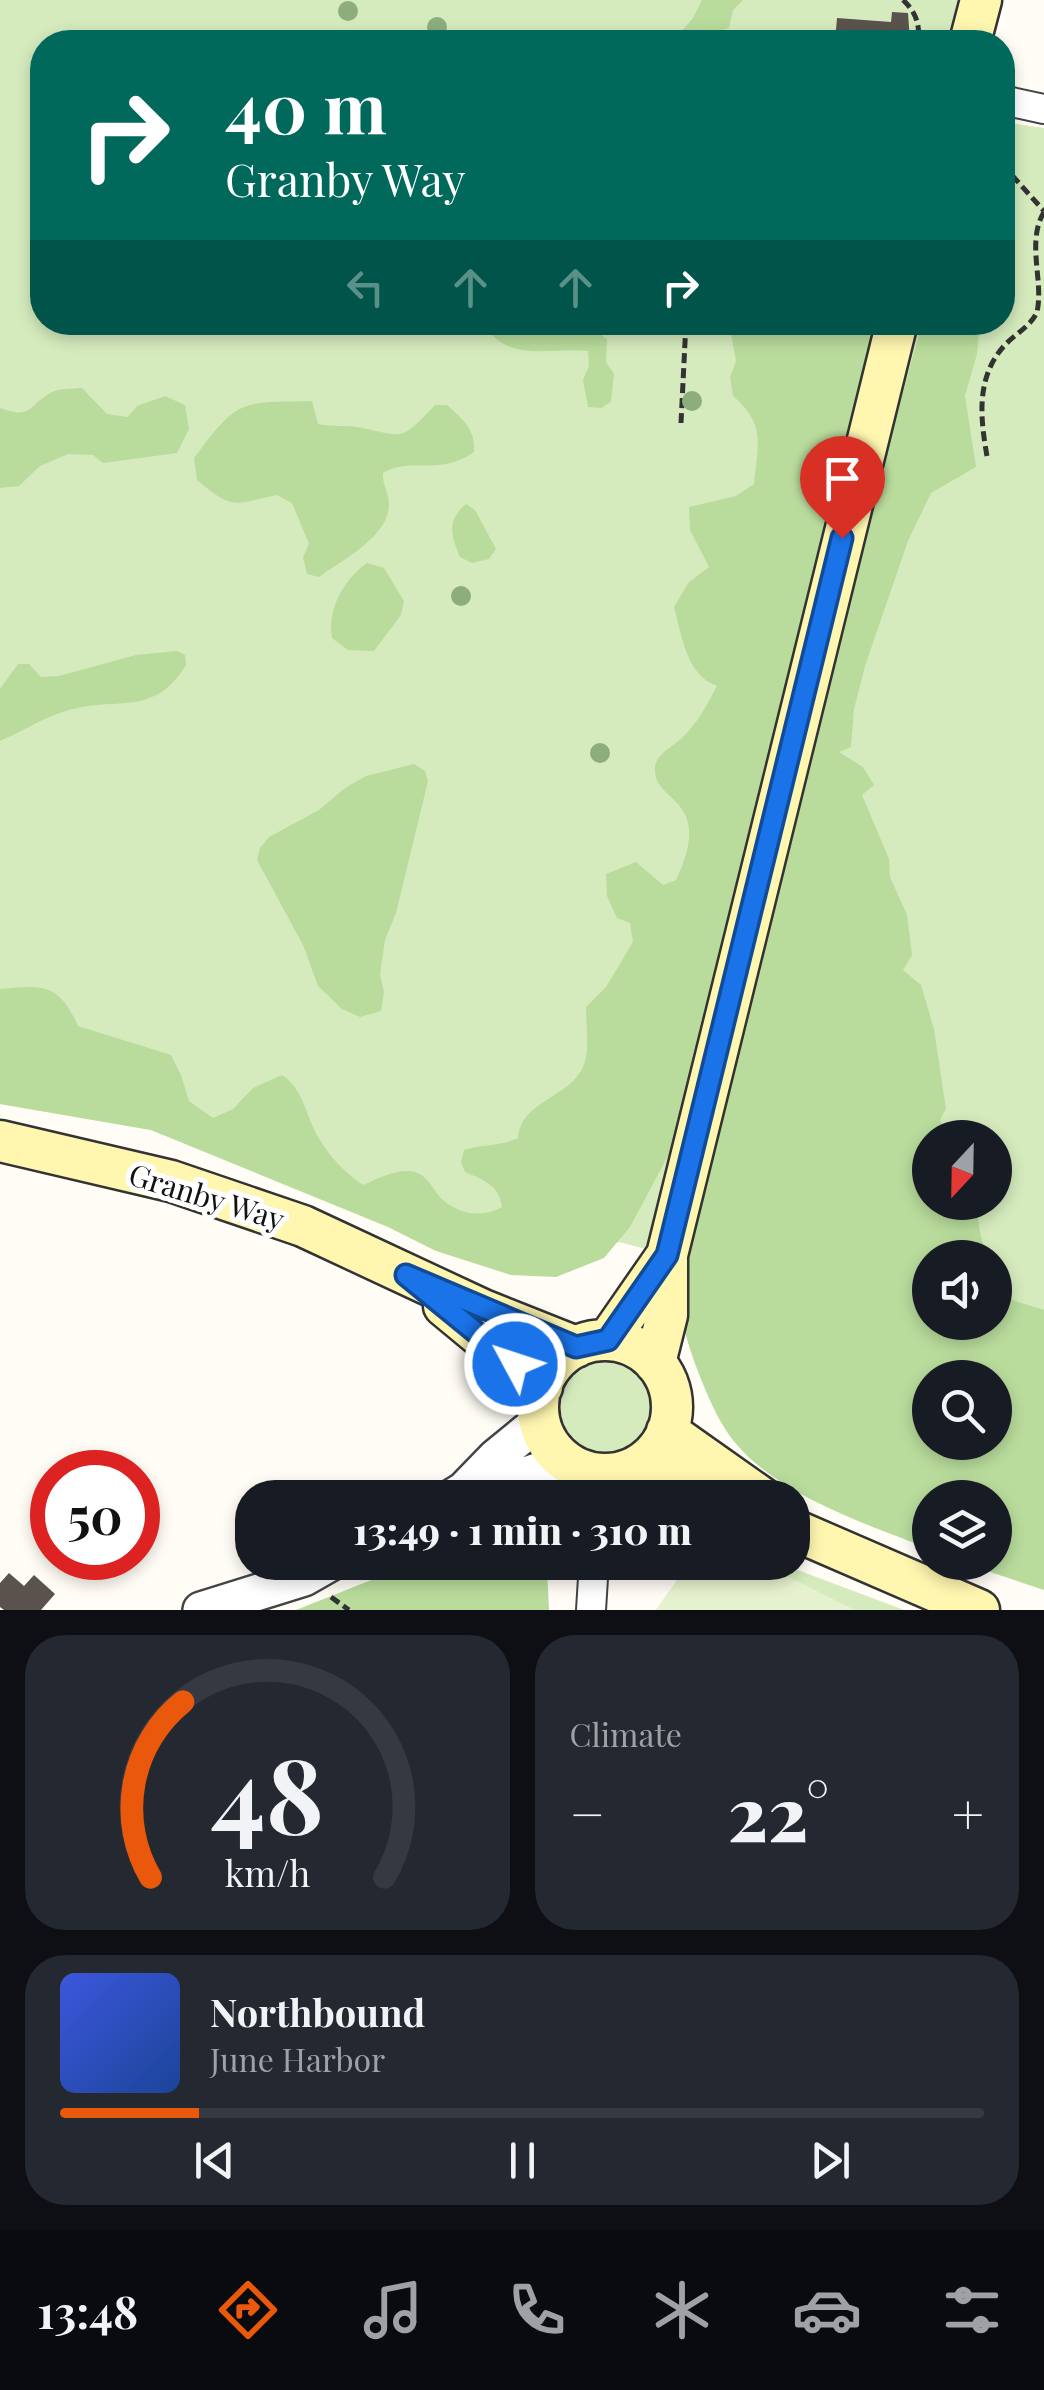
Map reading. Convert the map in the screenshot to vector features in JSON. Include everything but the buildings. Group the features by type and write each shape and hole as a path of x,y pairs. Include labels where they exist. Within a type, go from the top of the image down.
{"main road":[{"path":"973,30 981,0"},
{"path":"655,1363 667,1315 667,1255 894,335"},
{"name":"Granby Way","path":"0,1141 171,1180 303,1226 406,1275 592,1344"},
{"path":"592,1344 634,1347 655,1363 671,1397 668,1431 656,1450 625,1471 589,1477 549,1443 541,1404 555,1363 592,1344 667,1255"},
{"name":"Granby Way","path":"406,1275 541,1404"},
{"path":"668,1431 737,1480"},
{"path":"642,1462 680,1480"},
{"path":"810,1533 979,1610"}],"street":[{"path":"1015,103 1044,109"},
{"path":"472,1480 541,1404"},
{"path":"510,1480 589,1477"},
{"path":"201,1610 298,1580"},
{"path":"591,1610 593,1580"}],"path":[{"path":"903,0 913,9 918,30"},
{"path":"987,456 982,395 992,363 1007,342 1031,322 1038,307 1038,234 1044,211 1015,179"},
{"path":"681,422 685,335"}],"green space":[{"path":"0,0 965,0 957,30 30,30 30,335 1015,335 1015,124 1044,128 1044,1566 1012,1522 1012,1480 913,1480 703,1264 619,1242 518,1274 151,1130 0,1104"},
{"path":"702,0 743,0 733,10 729,28 682,30"},
{"path":"601,335 607,339 606,362 614,374 611,402 601,408 588,407 583,380 589,366 588,351 517,349 493,336"},
{"path":"731,335 878,335 670,1152 630,1227 604,1258 556,1277 511,1275 436,1251 388,1227 151,1130 0,1104 0,989 39,988 56,994 78,1026 171,1055 189,1101 213,1118 233,1109 253,1088 282,1075 299,1095 327,1151 363,1185 391,1173 416,1172 457,1209 480,1214 502,1207 494,1188 465,1172 461,1162 464,1150 518,1138 526,1117 581,1071 587,1049 586,1007 606,987 633,942 630,923 617,918 607,896 606,874 636,862 663,885 676,880 686,852 686,817 663,789 655,767 661,755 692,727 717,686 692,664 674,607 689,582 709,567 690,530 689,507 736,496 754,484 757,436 751,416 733,396 730,377 736,361"},
{"path":"919,335 979,335 965,396 976,467 931,493 908,541 865,666 854,709 851,747 839,752 863,767 874,785 862,795 907,915 912,955 903,970 921,985 934,1029 946,1109 940,1120 912,1120 912,1220 978,1220 982,1240 912,1240 912,1340 1012,1340 1012,1299 1044,1310 1044,1590 1012,1579 1012,1480 912,1480 912,1542 844,1515 810,1499 810,1480 778,1480 738,1446 715,1411 685,1333 682,1287 693,1225 720,1130 809,758"},
{"path":"82,388 107,414 128,417 137,406 165,396 185,405 189,429 177,453 103,463 93,455 68,454 40,466 19,486 0,488 0,408 24,412 53,391"},
{"path":"312,401 318,424 394,434 408,431 435,405 447,405 467,426 474,444 474,452 449,463 404,466 383,473 389,504 381,527 363,546 319,577 307,574 303,557 309,544 292,503 277,495 227,501 197,480 194,458 221,424 243,407"},
{"path":"466,504 475,510 496,549 489,559 472,563 460,557 452,529 455,516"},
{"path":"367,563 384,568 404,601 401,615 374,651 348,650 332,638 332,616 344,586"},
{"path":"177,651 185,655 186,665 160,693 132,702 66,711 0,741 0,689 18,664 29,664 41,677 59,676 136,655"},
{"path":"414,764 425,771 428,781 396,913 385,940 380,974 384,992 381,1011 360,1017 342,1009 318,986 303,945 257,860 269,837 319,810 345,788 366,776"},
{"path":"605,1362 622,1365 637,1375 647,1390 647,1424 637,1439 622,1449 605,1452 588,1449 573,1439 563,1424 560,1407 563,1390 573,1375 588,1365"},
{"path":"810,1575 904,1610 656,1610 677,1580 810,1580"},
{"path":"371,1580 548,1580 549,1610 296,1610"},
{"path":"678,1580 795,1580 855,1610 656,1610"}],"route":[{"path":"515,1364 406,1275 576,1347 608,1340 667,1255 842,538"}]}
